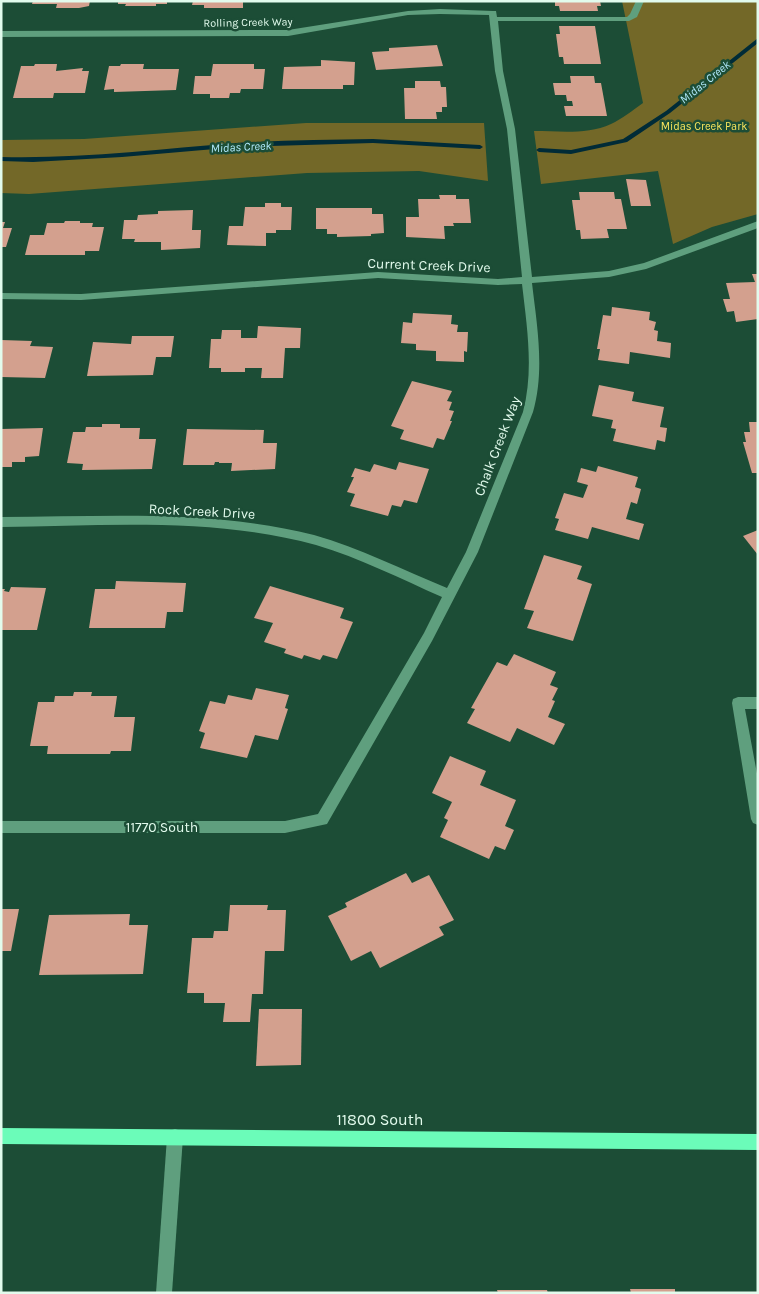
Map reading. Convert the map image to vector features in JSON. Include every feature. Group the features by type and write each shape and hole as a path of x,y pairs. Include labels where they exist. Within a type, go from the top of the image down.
{"main road":[{"name":"11800 South","path":"1,1136 758,1142"}],"street":[{"name":"Rolling Creek Way","path":"1,34 288,33 320,30 410,13 442,11 493,16 629,19 634,14 640,1"},
{"name":"Chalk Creek Way","path":"322,820 423,646 472,552 528,412 533,394 534,357 516,168 508,109 498,71 493,16"},
{"name":"Current Creek Drive","path":"1,296 81,297 378,275 528,282 609,274 646,266 758,224"},
{"name":"Rock Creek Drive","path":"1,522 189,522 263,529 299,536 334,547 450,595"},
{"path":"758,703 738,703 758,820"},
{"name":"11770 South","path":"1,827 285,827 322,820"},
{"path":"164,1293 175,1137"}],"green space":[{"name":"Midas Creek Park","path":"622,1 758,1 758,214 712,227 673,244 658,171 541,184 534,131 573,132 592,130 619,120 643,103"},
{"path":"306,123 484,123 488,181 419,171 307,173 29,194 1,193 1,140 84,139"}],"building":[{"path":"33,1 90,1 89,6 56,8 57,4 32,4"},
{"path":"118,1 167,1 167,4 125,6 126,4 118,4"},
{"path":"193,1 243,1 243,8 204,8 204,5 192,5"},
{"path":"555,1 600,1 601,6 597,6 598,11 560,11 559,6 555,6"},
{"path":"559,26 595,26 601,64 564,64 563,57 559,57 556,34 560,34"},
{"path":"437,45 443,66 376,70 372,52 389,51 389,48"},
{"path":"321,60 355,62 354,85 343,85 343,89 282,89 284,67 321,66"},
{"path":"35,64 57,64 56,71 83,68 82,71 89,71 85,93 54,93 53,98 13,98 21,66 34,66"},
{"path":"121,64 144,64 143,69 179,69 176,90 114,92 114,89 104,90 109,66 120,66"},
{"path":"213,64 254,64 254,69 265,69 263,89 241,89 240,93 230,93 229,98 210,98 210,94 193,94 195,76 211,76"},
{"path":"570,76 594,76 595,83 601,83 607,116 566,116 564,106 573,106 572,101 567,101 566,95 555,95 553,83 571,83"},
{"path":"415,81 440,81 441,87 446,87 447,107 442,107 442,112 436,112 437,119 405,119 404,88 415,88"},
{"path":"626,179 646,180 651,206 631,206"},
{"path":"579,192 614,192 615,199 621,199 627,229 607,229 609,238 581,239 580,230 576,230 572,200 580,200"},
{"path":"439,195 456,195 456,199 469,199 471,223 453,223 454,226 444,226 445,239 406,237 406,217 419,217 418,199 440,199"},
{"path":"265,203 281,203 281,207 292,207 291,230 276,230 276,233 266,233 266,246 227,245 229,226 243,226 245,207 265,207"},
{"path":"316,208 372,208 372,214 383,214 384,233 371,234 371,236 337,237 337,234 327,234 327,229 316,229"},
{"path":"193,210 192,230 201,230 200,248 161,250 161,242 134,242 135,239 122,239 124,220 137,220 138,215 158,214 158,211"},
{"path":"65,221 93,223 92,227 104,227 99,251 85,251 85,255 25,255 30,235 44,235 47,223 64,223"},
{"path":"1,222 5,222 3,228 12,228 6,247 1,247"},
{"path":"752,274 758,274 758,319 736,322 734,311 727,312 723,299 730,299 726,283 755,282"},
{"path":"612,307 650,312 649,320 656,322 654,330 658,331 657,341 671,343 670,358 630,352 629,364 598,360 600,349 597,349 603,315 611,316"},
{"path":"413,313 452,315 451,324 458,325 457,332 468,332 467,352 464,351 464,362 436,361 436,351 416,350 416,344 401,343 403,322 412,323"},
{"path":"258,326 301,328 300,348 285,348 283,378 261,378 262,368 245,368 245,372 221,372 221,368 209,368 211,339 221,339 222,330 241,330 241,338 257,338"},
{"path":"132,336 174,336 171,357 156,357 153,375 87,376 93,342 131,344"},
{"path":"1,340 32,341 30,346 53,347 45,378 1,377"},
{"path":"412,381 452,391 447,401 452,402 449,410 454,411 450,421 452,421 444,440 437,438 433,448 400,439 404,430 391,426"},
{"path":"599,385 634,392 632,401 664,407 660,427 667,428 665,442 657,440 655,450 613,441 616,429 611,428 613,420 592,416"},
{"path":"749,422 758,422 758,473 752,473 743,442 746,442 744,432 750,432"},
{"path":"102,424 120,424 120,428 140,428 139,439 156,439 152,469 82,470 83,464 67,463 73,432 85,432 86,427 102,427"},
{"path":"43,428 39,456 25,457 25,462 12,462 12,467 1,467 1,429"},
{"path":"187,429 264,430 263,443 277,443 275,469 231,471 232,463 219,462 215,462 214,465 183,465"},
{"path":"399,462 429,469 417,503 404,500 401,507 392,505 388,516 350,506 355,494 347,492 354,477 351,477 355,468 370,472 374,464 396,470"},
{"path":"598,466 638,477 635,487 641,489 637,504 631,502 626,519 644,524 639,540 592,527 588,539 555,530 559,519 555,518 564,493 583,498 588,485 577,482 581,468 596,472"},
{"path":"758,530 758,555 743,536"},
{"path":"544,555 582,566 577,579 592,584 573,641 527,628 534,611 524,609"},
{"path":"116,581 186,583 183,612 167,612 165,628 89,628 95,589 115,589"},
{"path":"270,586 344,608 340,618 353,622 337,659 323,655 320,660 304,655 302,659 284,653 286,649 264,642 273,623 254,618"},
{"path":"11,587 46,588 37,630 1,630 1,589 9,592"},
{"path":"514,654 556,672 550,685 558,688 552,700 555,701 548,717 565,724 554,745 517,728 510,742 467,723 475,709 471,708 497,662 507,666"},
{"path":"256,688 289,695 285,708 288,709 278,740 255,735 247,758 200,748 205,733 199,731 210,701 225,704 228,695 252,700"},
{"path":"74,692 92,692 91,696 117,696 114,717 135,717 131,751 111,751 110,754 47,754 48,746 30,746 38,702 54,702 55,696 73,696"},
{"path":"450,756 486,771 480,785 516,800 505,826 514,830 505,850 495,846 489,859 440,837 448,820 444,818 452,802 432,793"},
{"path":"406,873 412,883 429,875 454,920 439,927 444,935 380,968 371,951 351,961 328,916 347,907 345,903"},
{"path":"230,905 268,905 267,910 286,910 284,951 265,951 263,994 252,994 250,1022 223,1022 225,1003 204,1003 204,993 187,993 192,938 213,938 214,931 228,931"},
{"path":"1,909 19,909 11,951 1,951"},
{"path":"130,914 129,925 148,925 143,974 39,975 49,915"},
{"path":"259,1009 302,1009 301,1065 256,1066"},
{"path":"630,1289 675,1289 675,1293 631,1293"},
{"path":"497,1290 547,1290 548,1293 498,1293"}],"waterway":[{"name":"Midas Creek","path":"539,150 571,152 625,141 668,112 758,40"},
{"name":"Midas Creek","path":"1,159 33,160 122,155 238,145 373,141 480,147"}]}
